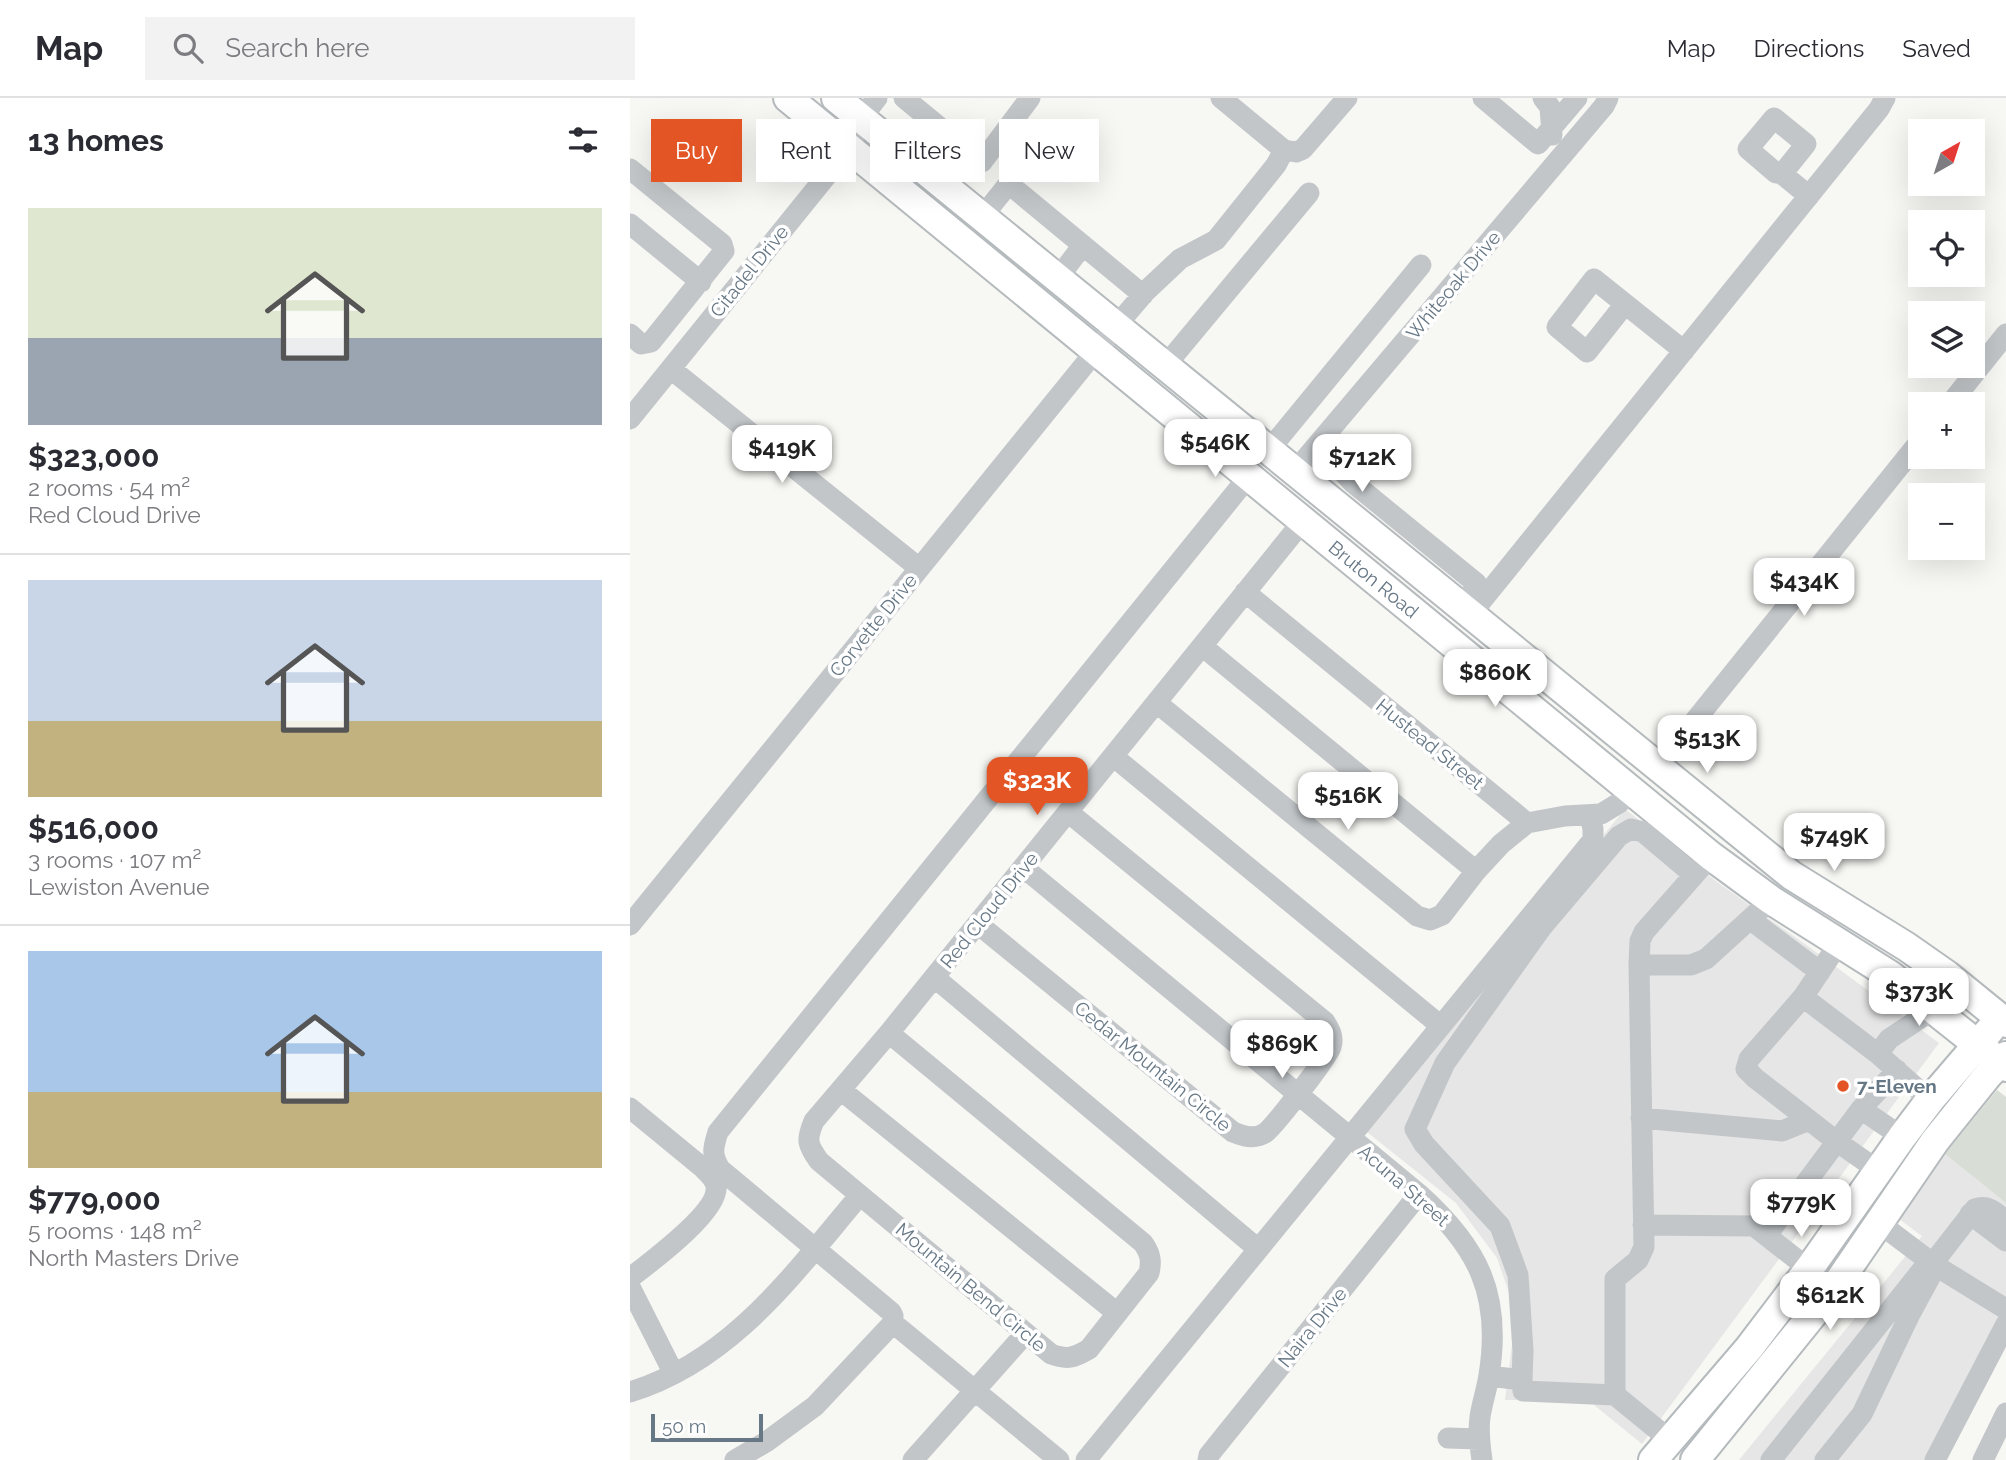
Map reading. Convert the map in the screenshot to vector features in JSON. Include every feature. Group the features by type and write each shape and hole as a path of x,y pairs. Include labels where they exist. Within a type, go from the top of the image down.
{"main road":[{"name":"Bruton Road","path":"788,98 814,119"},
{"name":"Bruton Road","path":"836,98 869,108"},
{"name":"Bruton Road","path":"856,154 1632,789 1703,865 1771,900 1890,975 2004,1062"},
{"name":"Bruton Road","path":"939,182 1791,875 1907,947 2004,1018"},
{"path":"1250,476 1269,450"},
{"path":"1303,521 1324,495"},
{"path":"1451,641 1466,610"},
{"path":"1632,789 1656,765"},
{"path":"1771,900 1791,875"},
{"path":"1661,1450 1749,1348 1930,1100 2004,1018"},
{"path":"1695,1460 1835,1287 1935,1142 2004,1062"}],"street":[{"path":"904,98 929,119"},
{"path":"985,158 1030,98"},
{"path":"1221,98 1284,150 1296,152 1303,149 1347,98"},
{"path":"1483,98 1538,144 1577,98"},
{"path":"1543,98 1550,107 1552,136 1566,151"},
{"name":"Whiteoak Drive","path":"1295,471 1608,98"},
{"path":"1466,610 1684,351 1879,109 1885,98"},
{"name":"Citadel Drive","path":"856,134 869,108"},
{"name":"Corvette Drive","path":"630,925 1116,326 1180,259 1216,240 1276,165 1284,150"},
{"path":"630,169 722,244 724,251 651,342 641,344 630,334"},
{"path":"1782,174 1809,196"},
{"name":"Citadel Drive","path":"630,419 821,182"},
{"path":"982,217 1009,184 1143,295"},
{"path":"1166,366 1309,193"},
{"path":"630,224 701,282"},
{"path":"1058,278 1083,246"},
{"path":"718,261 742,280"},
{"path":"1269,450 1421,265"},
{"path":"1625,304 1684,351"},
{"path":"1960,392 2006,334"},
{"path":"671,369 919,568"},
{"path":"1325,436 1332,460 1352,482 1476,583 1466,610"},
{"path":"1656,765 1668,754 1908,456"},
{"path":"735,1460 766,1443 814,1406 893,1323 893,1316 720,1168 714,1158 713,1148 718,1132 1250,476"},
{"name":"Red Cloud Drive","path":"807,1136 814,1121 1024,868 1303,521"},
{"name":"Hustead Street","path":"1245,593 1527,823"},
{"path":"1202,646 1476,871"},
{"path":"1157,703 1417,916 1430,919 1442,915 1476,871 1501,844 1527,823 1565,816 1601,814 1619,803 1632,789"},
{"path":"1114,757 1441,1026"},
{"name":"Cedar Mountain Circle","path":"978,924 1233,1132 1253,1137 1265,1133 1297,1094 1325,1059 1331,1046 1332,1034 1325,1022 1068,813"},
{"path":"1086,1460 1593,840 1590,815"},
{"path":"1615,1395 1524,1391 1518,1275 1500,1226 1424,1144 1415,1129 1446,1063 1542,927 1619,836 1631,829 1643,832 1703,865 1644,932 1640,941 1644,1247 1638,1260 1615,1279 1615,1395 1661,1450"},
{"name":"Acuna Street","path":"1024,868 1419,1194 1456,1231 1475,1259 1487,1287 1491,1312 1493,1340 1480,1418 1482,1460"},
{"path":"1639,965 1691,965 1706,959 1771,900"},
{"path":"1751,919 1820,972"},
{"path":"1839,943 1802,998 1749,1059 1746,1069 1836,1141 1879,1171"},
{"path":"934,977 1258,1249"},
{"path":"1802,998 1878,1054 1930,1100"},
{"path":"1878,1054 1889,1039 1934,1009"},
{"name":"Mountain Bend Circle","path":"807,1136 810,1149 819,1161 1051,1354 1063,1359 1078,1356 1089,1349 1149,1273 1150,1252 1143,1243 889,1033"},
{"path":"1767,1235 1860,1109 1897,1070"},
{"path":"841,1090 1117,1313"},
{"path":"630,1108 703,1168 716,1185 711,1201 685,1233 630,1278"},
{"path":"1860,1109 1902,1138"},
{"path":"1641,1118 1782,1131 1809,1120"},
{"name":"Naira Drive","path":"1208,1460 1209,1455 1419,1194"},
{"path":"630,1392 674,1374 708,1355 743,1326 773,1298 860,1195"},
{"path":"1456,1231 1481,1206"},
{"path":"1771,1460 1970,1214 1981,1207 1989,1207 2006,1221"},
{"path":"1970,1214 2006,1241"},
{"path":"1879,1223 1933,1263 2006,1309"},
{"path":"1643,1225 1754,1226 1835,1287"},
{"path":"1825,1460 1862,1414 1933,1263"},
{"path":"630,1287 674,1374"},
{"path":"893,1323 1059,1460"},
{"path":"1936,1460 2006,1325"},
{"path":"913,1460 1025,1334"},
{"path":"1489,1376 1522,1380"},
{"path":"1983,1460 2006,1413"},
{"path":"1448,1438 1479,1438"}],"shaded area":[{"path":"1625,809 1717,882 1939,1043 1642,1444 1588,1400 1505,1400 1516,1313 1497,1258 1456,1203 1362,1128"},
{"path":"1997,1090 2006,1097 2006,1203 1945,1154"},
{"path":"1945,1154 2006,1203 2006,1333 1940,1460 1739,1460 1922,1236 1899,1219"}],"place":[{"name":"7-Eleven","path":"1843,1086"}]}
